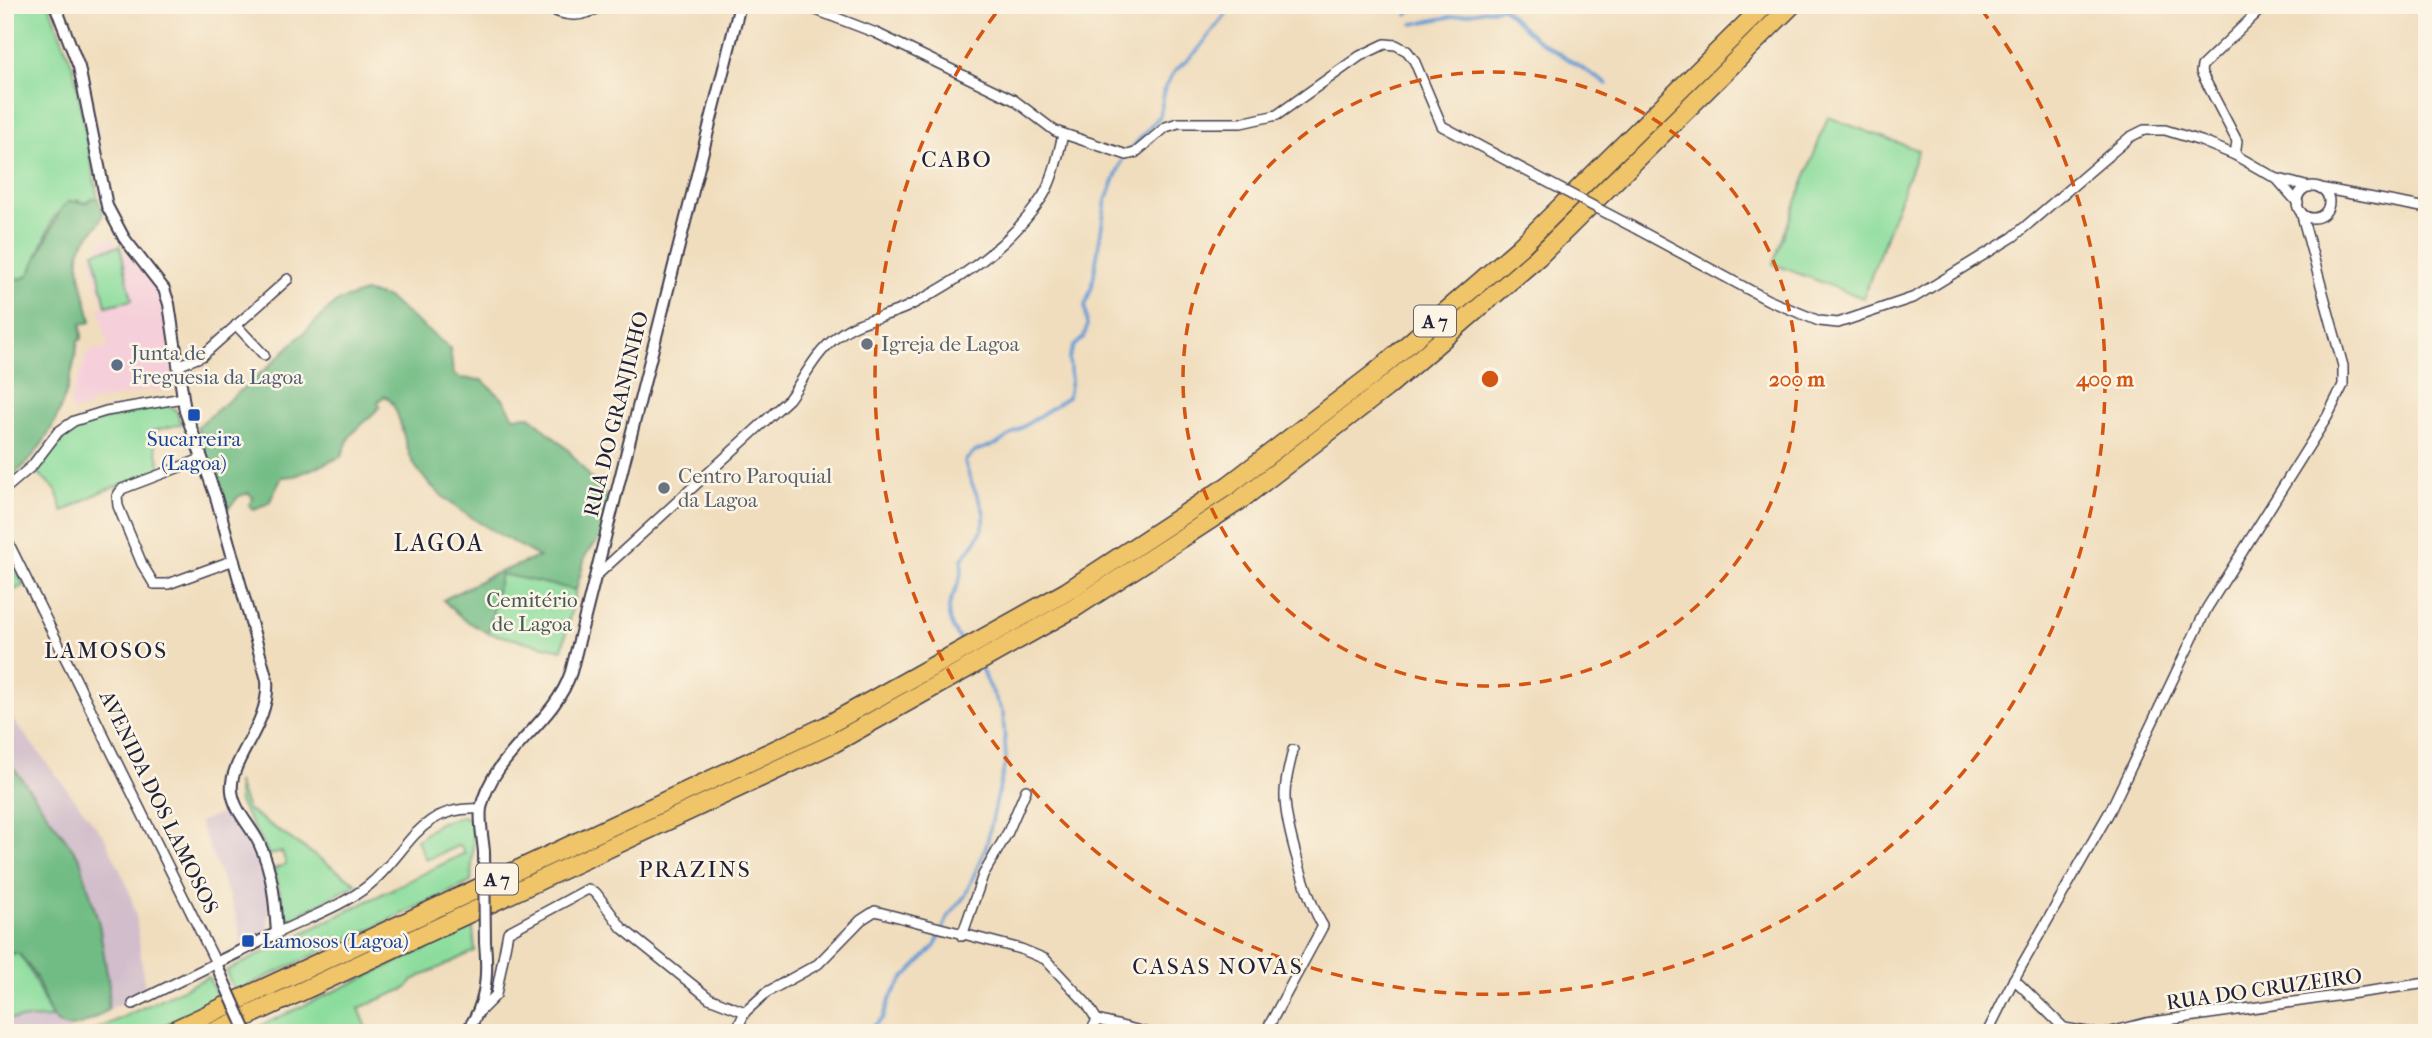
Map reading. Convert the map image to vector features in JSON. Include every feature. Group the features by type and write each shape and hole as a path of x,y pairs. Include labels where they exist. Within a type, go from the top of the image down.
{"highway":[{"name":"A 7","path":"168,1033 826,726 1071,599 1228,485 1375,373 1519,248 1765,5"},
{"name":"A 7","path":"212,1033 834,743 1239,501 1387,387 1538,257 1792,5"}],"street":[{"path":"55,5 79,67 107,206 124,238 164,289 180,365 183,397 234,559 268,694 266,708 231,788 238,810 259,843 269,869 277,933"},
{"path":"543,5 559,14 575,16 603,5"},
{"name":"RUA DO GRANJINHO","path":"481,809 495,778 515,747 554,708 565,692 740,5"},
{"path":"803,5 876,33 1023,104 1047,126 1063,135 1128,155 1135,153 1166,127 1178,124 1226,125 1270,117 1295,104 1376,47 1396,45 1407,51 1414,61 1442,126 1768,299 1819,321 1838,323 1915,297 2013,237 2130,137 2144,130 2165,130 2235,155 2277,179 2427,208"},
{"path":"2235,155 2237,141 2201,72 2202,66 2265,5"},
{"path":"596,576 789,399 805,372 836,337 871,317 906,307 998,248 1043,196 1063,135"},
{"path":"2277,179 2309,218 2326,211 2352,193"},
{"path":"1987,1033 2014,979 2110,811 2207,608 2327,418 2343,385 2343,366 2299,207 2301,193 2315,188"},
{"path":"2311,243 2326,211 2328,196 2315,188"},
{"path":"180,365 202,356 288,279"},
{"path":"236,325 264,355"},
{"path":"5,489 32,466 58,432 74,421 118,408 183,397"},
{"path":"201,459 122,488 117,496 118,506 142,565 154,584 168,584 234,559"},
{"name":"AVENIDA DOS LAMOSOS","path":"5,537 9,553 218,968"},
{"path":"1265,1033 1323,926 1315,913 1299,865 1285,795 1293,750"},
{"path":"962,936 983,875 1008,832 1026,790"},
{"path":"133,1004 218,968 277,933 369,885 411,836 435,817 454,810 481,809 485,985 480,1011"},
{"path":"464,1033 496,995 508,932 518,924 589,889 596,893 622,928 709,998 746,1012"},
{"path":"735,1033 746,1012 776,984 818,964 868,914 884,911 962,936 1021,949 1045,959 1087,1004 1097,1020 1149,1033"},
{"path":"218,968 247,1033"},
{"path":"2014,979 2064,1028 2092,1033"},
{"name":"RUA DO CRUZEIRO","path":"2107,1033 2146,1023 2427,983"},
{"path":"1090,1033 1097,1020"}],"shaded area":[{"path":"112,238 160,296 175,384 157,391 152,389 90,403 87,408 72,411 70,402 88,352 108,347 99,308 104,307 91,258 103,240"},
{"path":"5,709 105,838 128,887 136,916 145,991 108,1010 108,981 86,875 80,859 5,756"},
{"path":"230,810 258,852 270,898 267,931 242,943 235,912 199,822"},
{"path":"53,1018 73,1033 5,1033 5,1019"}],"green space":[{"path":"10,5 49,5 74,70 98,199 85,203 78,200 54,217 29,275 21,279 5,276 5,36"},
{"path":"1828,117 1918,150 1863,298 1773,264"},
{"path":"93,198 98,199 102,218 79,253 82,283 91,322 81,324 82,339 78,341 69,381 56,419 35,453 5,482 5,276 21,279 29,275 62,207 70,201 85,203"},
{"path":"120,246 132,300 106,306 94,252"},
{"path":"364,292 386,297 450,348 453,373 459,378 482,380 503,399 514,417 530,416 568,450 609,500 600,538 586,554 576,590 501,574 488,633 463,619 443,600 489,576 539,557 454,506 425,479 410,457 395,408 385,396 378,401 380,407 350,436 341,457 295,476 282,477 269,503 254,509 249,505 253,498 249,493 239,496 226,511 197,427 267,368 336,302"},
{"path":"165,405 175,409 182,424 152,431 161,470 100,492 63,512 56,490 36,471 60,438 76,426"},
{"path":"5,563 17,572 24,585 5,595"},
{"name":"Cemitério de Lagoa","path":"501,573 576,590 562,650 488,633"},
{"path":"5,756 80,859 99,924 109,986 108,1010 78,1026 68,1027 55,1020 27,964 19,954 5,953"},
{"path":"237,782 247,809 357,884 287,921 274,869 286,864 282,852 269,855 239,802"},
{"path":"462,816 470,819 474,827 471,882 234,992 226,971 465,853 460,845 426,860 417,840 439,823"},
{"path":"473,927 475,951 413,980 407,988 359,1008 369,1033 249,1031"},
{"path":"5,953 19,954 30,970 53,1018 5,1019"},
{"path":"208,977 219,999 147,1033 89,1033"}],"waterway":[{"path":"1130,150 1160,116 1165,87 1175,71 1197,51 1233,5"},
{"path":"1407,15 1415,5"},
{"path":"1413,24 1502,7 1535,38 1607,84"},
{"path":"963,644 949,618 949,609 961,573 962,559 975,542 984,519 983,509 965,461 975,451 997,444 1068,397 1071,380 1069,358 1074,346 1084,337 1087,326 1085,305 1092,287 1106,200 1122,161"},
{"path":"865,1033 883,1018 890,998 903,979 935,946 949,915 965,896 986,847 1006,759 1003,713 980,667"}],"place":[{"name":"Igreja de Lagoa","path":"867,344"},
{"name":"Junta de Freguesia da Lagoa","path":"117,365"},
{"name":"Sucarreira (Lagoa)","path":"194,415"},
{"name":"Centro Paroquial da Lagoa","path":"664,488"},
{"name":"Lamosos (Lagoa)","path":"248,941"}],"district":[{"name":"CABO","path":"957,159"},
{"name":"LAGOA","path":"439,543"},
{"name":"LAMOSOS","path":"106,650"},
{"name":"PRAZINS","path":"695,869"},
{"name":"CASAS NOVAS","path":"1218,966"}]}
